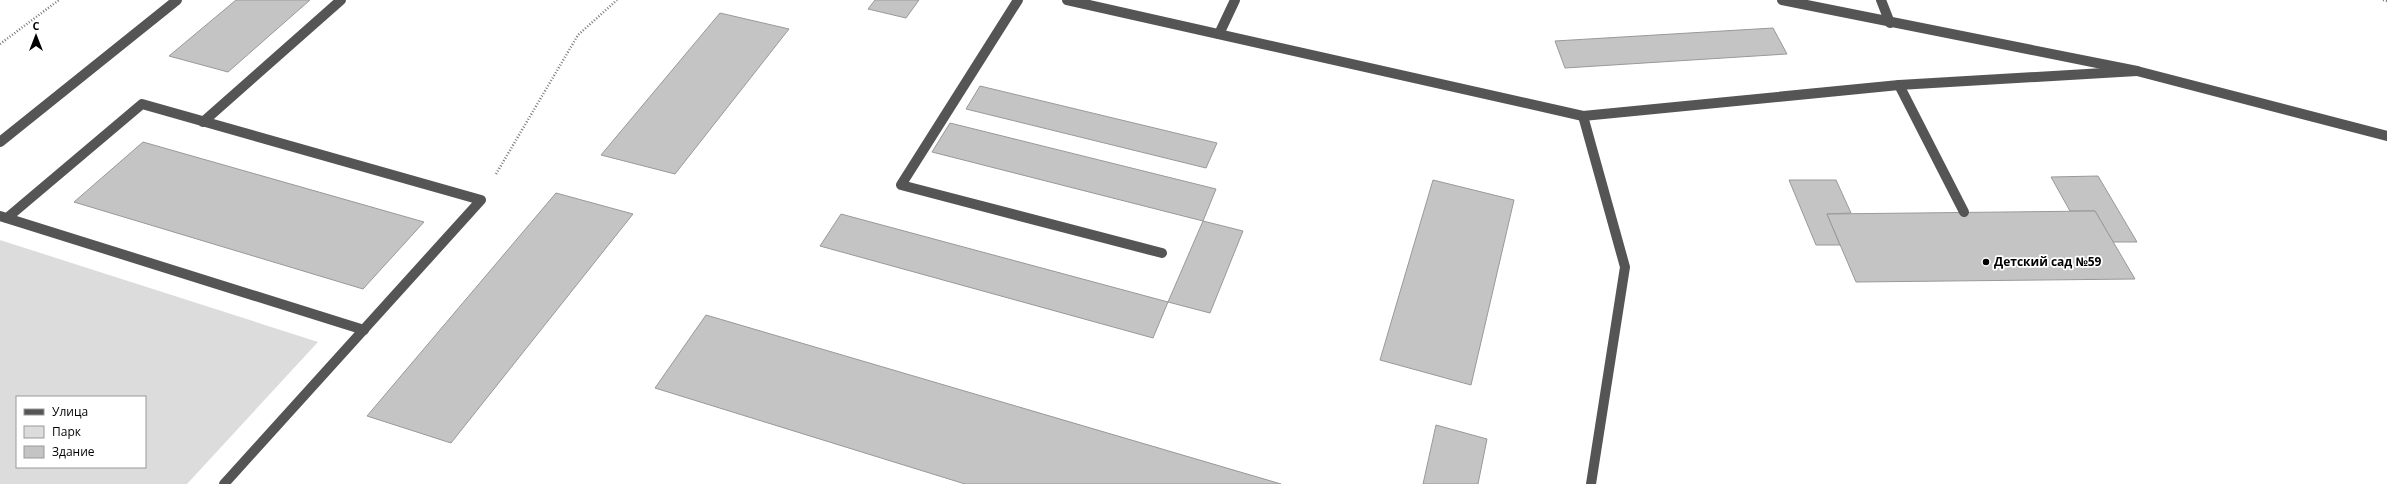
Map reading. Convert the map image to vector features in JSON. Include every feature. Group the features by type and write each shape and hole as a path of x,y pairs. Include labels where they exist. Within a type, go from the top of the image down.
{"street":[{"path":"0,142 177,0"},
{"path":"203,122 341,0"},
{"path":"1018,0 901,186 1162,253"},
{"path":"1067,0 1583,116 1899,85 2137,71"},
{"path":"1219,34 1235,0"},
{"path":"1782,0 1890,23 2137,71 2387,136"},
{"path":"1881,0 1890,23"},
{"path":"1899,85 1964,212"},
{"path":"4,217 142,104 481,200 224,484"},
{"path":"1583,116 1625,267 1591,484"},
{"path":"4,217 364,330"}],"path":[{"path":"0,44 59,0"},
{"path":"481,200 578,35 617,0"},
{"path":"2383,0 2387,1"}],"green space":[{"path":"0,240 318,342 187,484 0,484"}],"building":[{"path":"236,0 310,0 228,72 169,56"},
{"path":"875,0 919,0 906,18 868,9"},
{"path":"720,13 789,29 675,174 601,155"},
{"path":"1773,28 1787,54 1565,68 1555,41"},
{"path":"980,86 1217,143 1206,168 966,109"},
{"path":"950,123 1216,189 1203,221 932,152"},
{"path":"143,142 424,222 363,289 74,202"},
{"path":"2098,176 2137,242 2113,242 2095,211 2070,211 2051,177"},
{"path":"1433,180 1514,200 1471,385 1380,360"},
{"path":"1789,180 1836,180 1851,213 1827,214 1840,245 1816,245"},
{"path":"556,193 633,214 451,443 367,416"},
{"name":"Детский сад №59","path":"2095,211 2135,279 1856,282 1827,214"},
{"path":"841,214 1168,302 1153,338 820,246"},
{"path":"1203,221 1243,231 1210,313 1168,302"},
{"path":"706,315 1281,484 965,484 655,388"},
{"path":"1436,425 1487,439 1478,484 1423,484"}],"place":[{"name":"Детский сад №59","path":"1986,262"}]}
